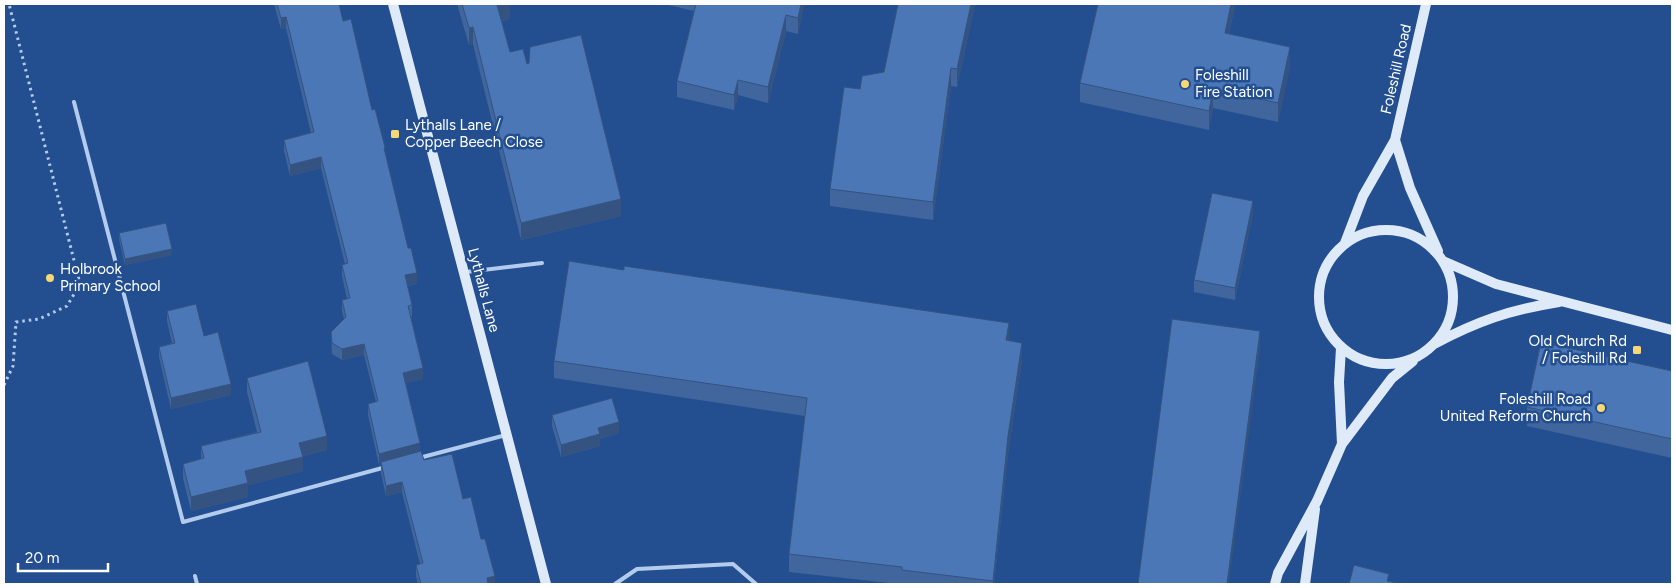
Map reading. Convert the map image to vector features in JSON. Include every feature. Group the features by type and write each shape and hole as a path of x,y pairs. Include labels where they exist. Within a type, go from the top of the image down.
{"main road":[{"name":"Lythalls Lane","path":"393,4 546,584"},
{"name":"Foleshill Road","path":"1344,243 1363,196 1394,140 1426,4"},
{"path":"1275,584 1278,573 1317,501 1342,444 1392,378 1429,348 1447,325 1452,312 1453,293 1450,278 1410,188 1394,140"},
{"path":"1565,302 1500,314 1476,323 1406,361 1391,364 1366,362 1341,348 1328,332 1319,310 1319,286 1325,266 1344,243 1362,234 1382,229 1410,234 1430,246 1441,259 1496,284 1565,302 1672,330"},
{"path":"1341,348 1339,382 1342,444"},
{"path":"1305,584 1317,501"}],"lane":[{"path":"74,102 183,522 392,466"},
{"path":"463,273 542,262"},
{"path":"411,460 506,435"},
{"path":"615,584 637,569 734,564 756,584"},
{"path":"195,576 197,584"}],"path":[{"path":"4,385 12,366 16,322 39,319 67,306 80,284 9,4"}],"building":[{"path":"277,4 339,4 343,21 351,19 372,110 375,109 408,248 411,248 417,273 405,275 412,305 408,306 423,368 403,373 420,443 379,454 368,404 378,401 364,344 342,349 332,343 331,332 346,317 342,300 350,298 342,265 348,263 321,157 290,165 284,140 314,132 286,17 281,18"},
{"path":"462,4 501,4 497,5 510,52 523,49 527,64 529,63 530,47 581,35 621,199 521,223 473,27 469,28"},
{"path":"696,4 801,4 798,18 786,15 768,87 738,80 734,95 677,81"},
{"path":"898,4 971,4 957,69 951,68 933,202 830,189 844,87 860,89 862,76 884,72"},
{"name":"Foleshill Fire Station","path":"1098,4 1231,4 1225,33 1290,47 1278,103 1213,89 1209,111 1080,83"},
{"path":"1212,193 1253,201 1235,288 1194,280"},
{"path":"166,223 172,249 125,259 119,233"},
{"path":"569,261 624,270 624,266 1009,323 1006,340 1022,343 1008,436 993,581 902,570 902,567 789,554 807,398 554,361"},
{"path":"196,304 204,336 218,332 231,384 171,398 159,347 175,343 167,311"},
{"path":"1172,319 1260,331 1227,584 1138,584"},
{"name":"Foleshill Road United Reform Church","path":"1541,342 1672,371 1672,439 1527,407"},
{"path":"308,361 327,436 299,443 303,457 245,471 248,483 191,497 183,464 204,458 201,446 261,432 247,378"},
{"path":"612,398 619,422 598,428 600,434 561,445 552,415"},
{"path":"421,451 424,460 452,454 463,499 471,497 481,539 485,539 495,576 487,578 488,584 421,584 416,565 423,563 402,482 386,486 381,462"},
{"path":"1354,565 1389,574 1387,581 1401,584 1349,584"}],"place":[{"name":"Foleshill Fire Station","path":"1185,84"},
{"name":"Lythalls Lane / Copper Beech Close","path":"395,134"},
{"name":"Holbrook Primary School","path":"50,278"},
{"name":"Old Church Rd / Foleshill Rd","path":"1637,350"},
{"name":"Foleshill Road United Reform Church","path":"1601,408"}]}
